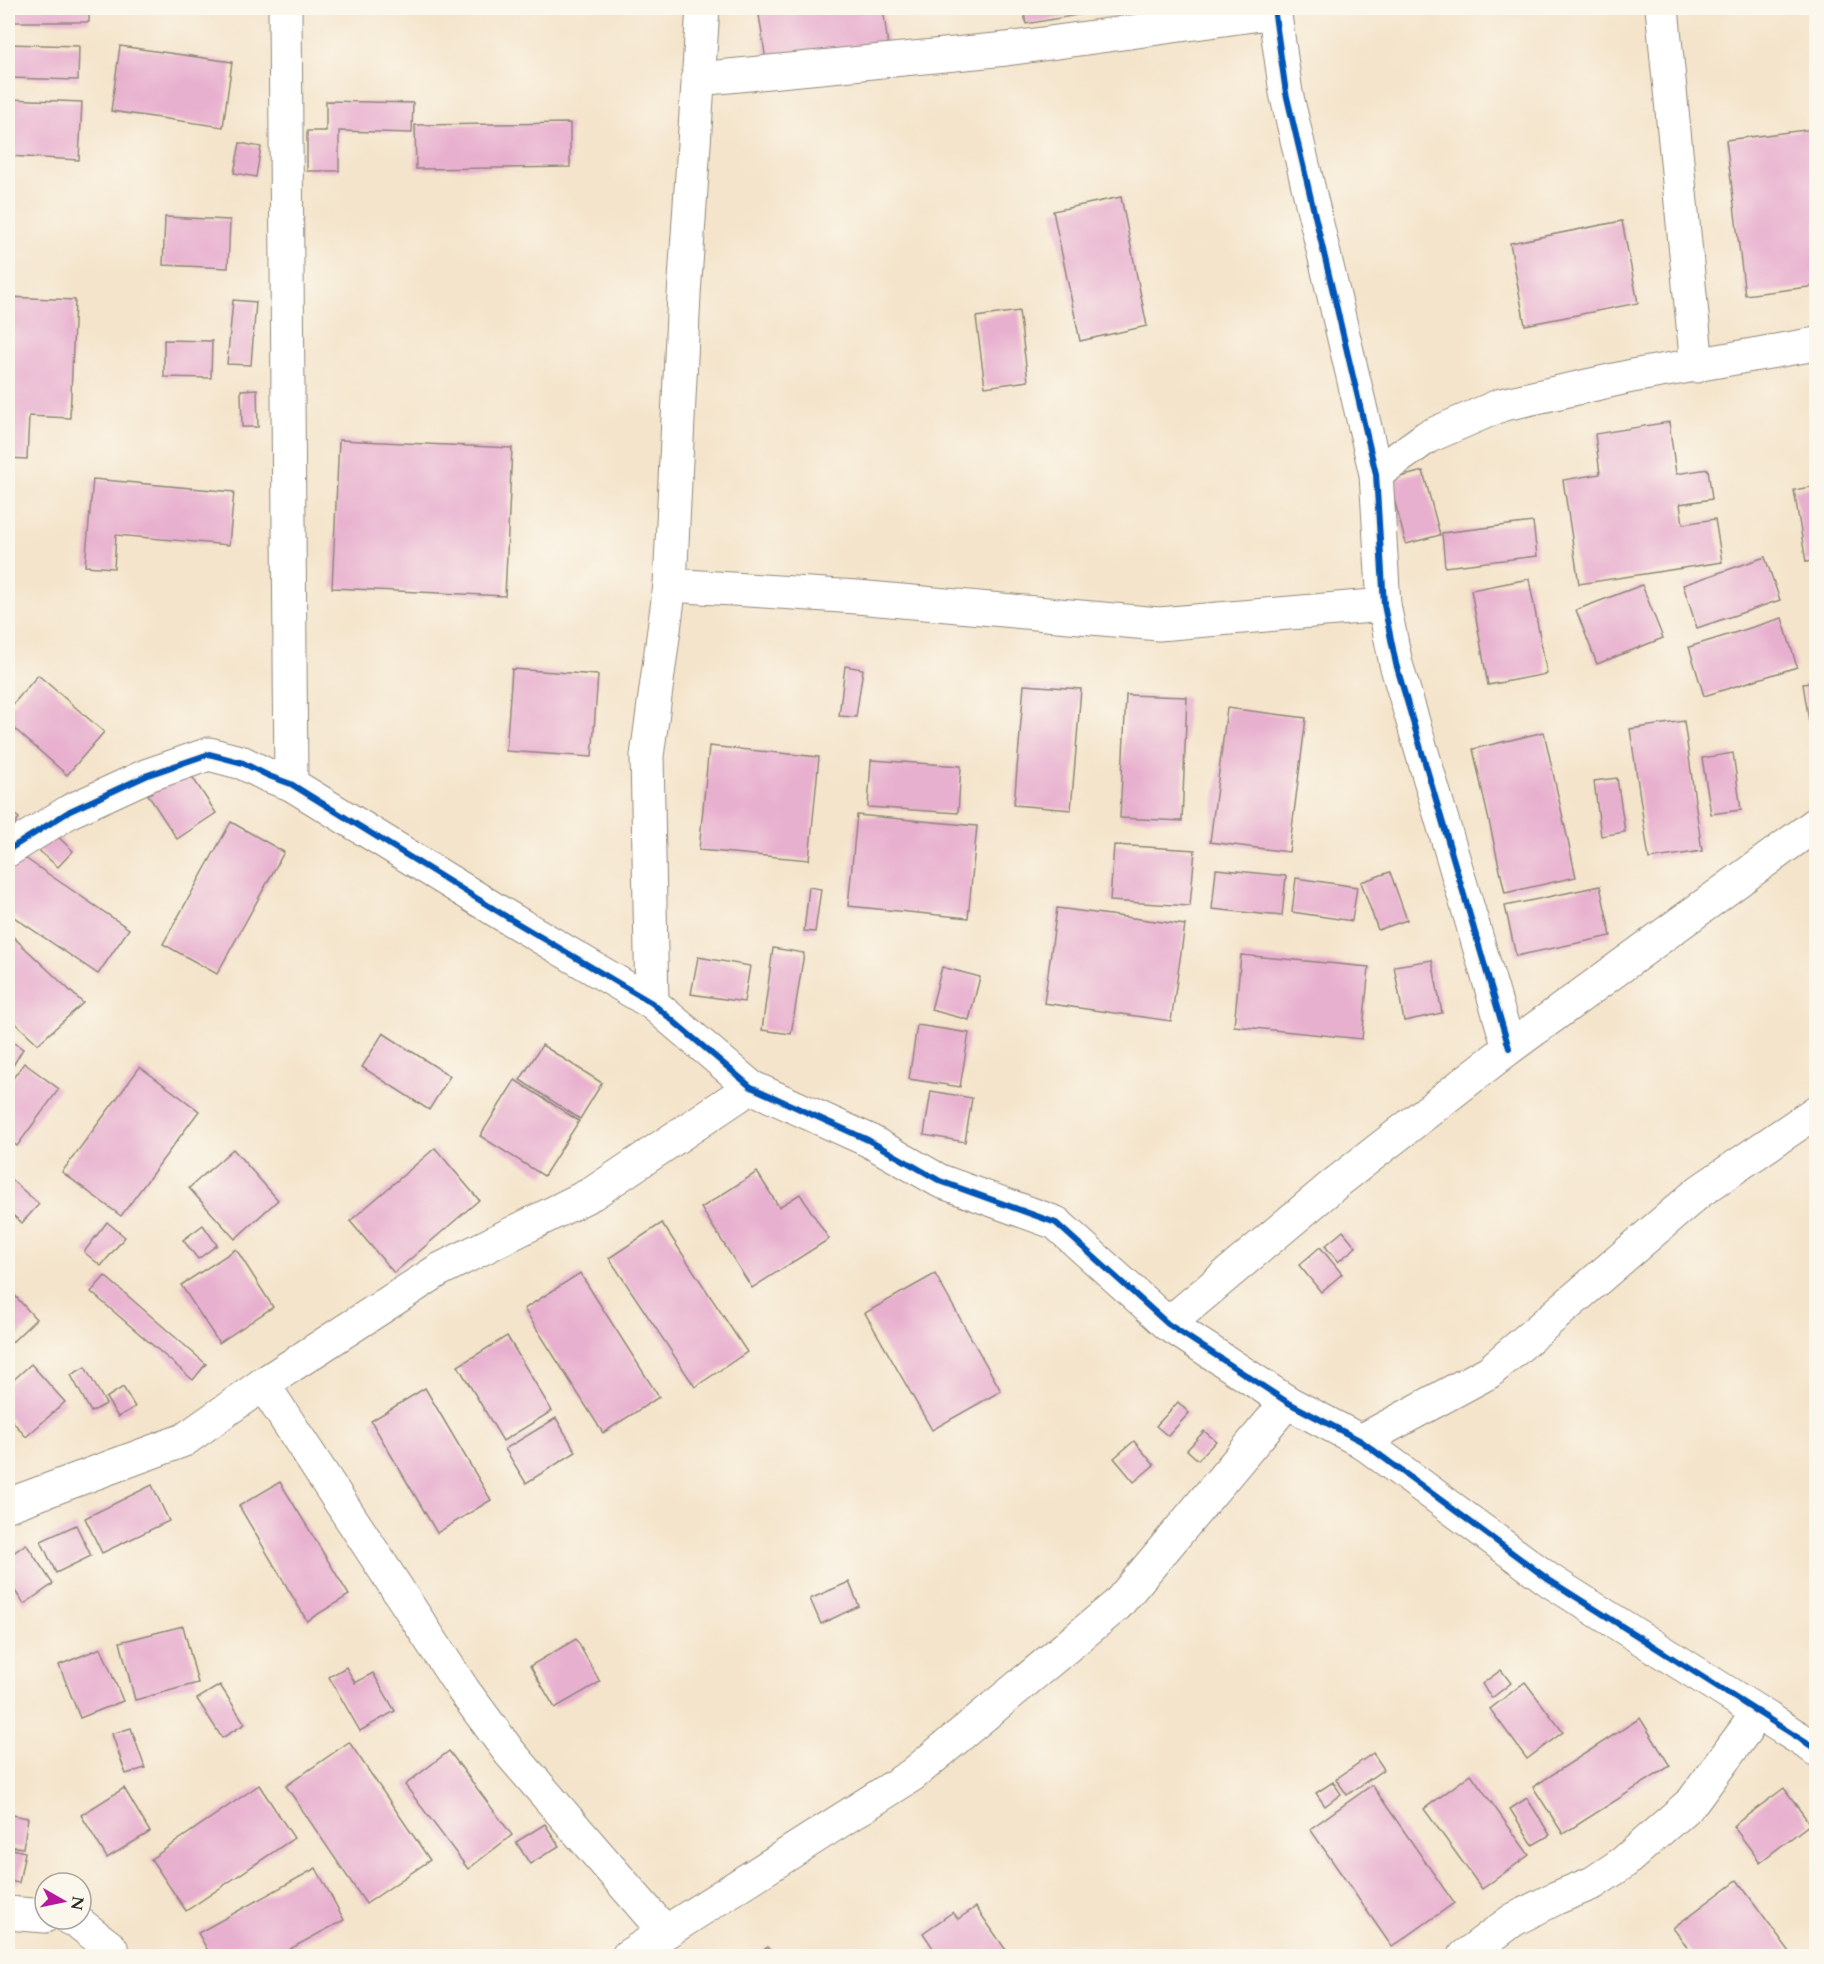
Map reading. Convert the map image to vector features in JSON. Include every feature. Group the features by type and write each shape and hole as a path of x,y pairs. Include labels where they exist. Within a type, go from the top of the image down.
{"street":[{"path":"285,8 291,784"},
{"path":"652,1003 648,756 670,585 684,295 703,8"},
{"path":"1662,8 1697,366"},
{"path":"698,79 1006,49 1275,10 1286,93 1376,474 1384,605 1396,664 1509,1048"},
{"path":"1376,474 1428,437 1500,405 1632,376 1816,344"},
{"path":"670,585 857,597 1159,624 1384,605"},
{"path":"8,850 70,811 148,775 209,754 243,763 291,784 652,1003 751,1087 868,1140 940,1181 1056,1223 1168,1324 1287,1402 1361,1441 1549,1580 1816,1749"},
{"path":"1168,1324 1336,1183 1509,1048 1816,824"},
{"path":"8,1505 184,1440 262,1384 439,1270 593,1194 751,1087"},
{"path":"1361,1441 1489,1372 1700,1191 1816,1112"},
{"path":"262,1384 464,1691 510,1753 664,1932"},
{"path":"628,1956 912,1775 1117,1605 1287,1402"},
{"path":"1465,1956 1514,1920 1556,1898 1593,1883 1623,1863 1693,1801 1758,1713"},
{"path":"8,1913 33,1915"},
{"path":"89,1931 111,1948 115,1956"}],"building":[{"path":"8,8 89,8 89,22 8,22"},
{"path":"758,8 883,8 888,45 766,61"},
{"path":"1023,8 1082,8 1083,14 1026,24"},
{"path":"8,44 79,46 78,80 8,78"},
{"path":"120,46 232,62 223,127 111,111"},
{"path":"8,99 82,102 79,160 8,156"},
{"path":"326,101 413,103 412,133 339,131 339,171 307,171 307,131 326,131"},
{"path":"570,123 570,167 416,169 415,125"},
{"path":"1813,129 1816,158 1816,286 1745,295 1726,140"},
{"path":"240,143 261,147 256,177 234,173"},
{"path":"1121,197 1147,326 1080,341 1053,211"},
{"path":"165,217 230,220 228,268 163,265"},
{"path":"1622,221 1638,303 1525,325 1510,243"},
{"path":"8,297 75,300 70,418 29,416 27,459 8,458"},
{"path":"233,300 256,302 251,365 227,364"},
{"path":"1019,311 1028,381 985,387 976,317"},
{"path":"164,340 212,341 211,378 164,377"},
{"path":"257,389 258,427 242,427 241,390"},
{"path":"1669,422 1676,474 1708,469 1712,499 1680,504 1683,524 1715,519 1722,562 1579,584 1563,480 1600,474 1595,434"},
{"path":"339,440 512,448 505,596 332,588"},
{"path":"1423,471 1440,535 1406,544 1389,480"},
{"path":"93,479 234,492 229,545 116,535 114,568 85,566"},
{"path":"1816,486 1816,560 1806,562 1794,490"},
{"path":"1533,522 1537,556 1445,567 1442,533"},
{"path":"1765,557 1780,600 1697,628 1683,585"},
{"path":"1529,579 1547,674 1488,685 1471,590"},
{"path":"1642,585 1663,638 1597,664 1576,610"},
{"path":"1782,618 1797,667 1704,696 1689,647"},
{"path":"845,666 863,669 856,717 839,716"},
{"path":"512,669 598,675 592,757 506,751"},
{"path":"38,675 104,732 67,775 8,723 8,710"},
{"path":"1816,682 1816,720 1809,721 1803,684"},
{"path":"1024,685 1081,689 1071,810 1014,805"},
{"path":"1126,695 1187,697 1182,821 1120,818"},
{"path":"1227,708 1306,718 1289,852 1210,842"},
{"path":"1684,721 1702,851 1649,859 1630,729"},
{"path":"1544,732 1576,877 1505,893 1473,749"},
{"path":"709,746 819,757 809,860 699,850"},
{"path":"1733,753 1741,810 1711,814 1702,758"},
{"path":"871,760 961,766 958,813 868,807"},
{"path":"187,769 216,813 177,839 148,795"},
{"path":"1617,778 1625,832 1601,836 1594,781"},
{"path":"8,810 19,818 8,834"},
{"path":"857,815 977,826 968,918 848,906"},
{"path":"231,822 284,852 217,974 163,944"},
{"path":"51,830 73,851 58,867 35,847"},
{"path":"1114,845 1195,850 1190,906 1110,901"},
{"path":"16,852 129,929 98,974 8,913 8,864"},
{"path":"1216,869 1286,876 1282,916 1212,909"},
{"path":"1390,872 1407,920 1378,930 1361,882"},
{"path":"1296,878 1357,887 1352,921 1292,912"},
{"path":"1600,886 1611,936 1516,956 1505,906"},
{"path":"809,887 821,889 815,932 804,931"},
{"path":"1057,908 1185,925 1171,1021 1044,1003"},
{"path":"8,932 83,1003 38,1044 8,1016"},
{"path":"773,948 804,953 791,1034 762,1030"},
{"path":"1241,955 1369,967 1362,1039 1234,1026"},
{"path":"698,957 750,966 744,1002 691,994"},
{"path":"1432,960 1442,1013 1404,1021 1394,966"},
{"path":"942,967 980,977 969,1020 931,1010"},
{"path":"917,1025 969,1033 960,1087 909,1079"},
{"path":"383,1033 450,1076 429,1110 362,1067"},
{"path":"8,1039 23,1049 8,1074"},
{"path":"542,1045 602,1083 580,1119 520,1080"},
{"path":"24,1063 59,1089 17,1146 8,1139 8,1085"},
{"path":"140,1067 199,1111 121,1216 62,1172"},
{"path":"515,1080 579,1121 544,1176 480,1136"},
{"path":"931,1091 972,1098 965,1142 924,1135"},
{"path":"435,1148 479,1200 394,1273 350,1221"},
{"path":"233,1149 278,1200 235,1239 189,1188"},
{"path":"757,1172 779,1207 800,1194 829,1239 752,1288 701,1208"},
{"path":"8,1177 39,1204 22,1223 8,1211"},
{"path":"107,1222 125,1237 101,1266 84,1252"},
{"path":"662,1223 747,1352 695,1387 609,1258"},
{"path":"203,1225 217,1245 198,1259 183,1240"},
{"path":"1343,1231 1356,1247 1338,1262 1325,1246"},
{"path":"1320,1247 1342,1274 1321,1292 1299,1265"},
{"path":"236,1249 273,1307 219,1343 181,1285"},
{"path":"580,1273 659,1397 603,1433 524,1309"},
{"path":"935,1274 1001,1391 932,1430 865,1313"},
{"path":"105,1276 206,1364 193,1380 91,1292"},
{"path":"8,1288 36,1319 8,1346"},
{"path":"507,1336 552,1411 503,1441 458,1366"},
{"path":"31,1364 65,1402 26,1437 8,1416 8,1385"},
{"path":"85,1367 106,1404 91,1412 71,1375"},
{"path":"123,1387 135,1407 118,1417 106,1398"},
{"path":"425,1388 491,1500 437,1533 371,1421"},
{"path":"1178,1402 1189,1413 1168,1436 1156,1426"},
{"path":"556,1418 576,1452 526,1483 505,1449"},
{"path":"1204,1431 1216,1441 1198,1460 1187,1450"},
{"path":"1134,1441 1154,1465 1134,1482 1114,1458"},
{"path":"280,1482 349,1595 307,1621 239,1506"},
{"path":"152,1485 169,1521 102,1553 85,1518"},
{"path":"76,1525 91,1556 56,1573 41,1541"},
{"path":"26,1544 53,1584 24,1604 8,1581 8,1557"},
{"path":"849,1582 859,1606 821,1624 810,1599"},
{"path":"183,1626 198,1683 135,1700 120,1642"},
{"path":"576,1639 600,1682 555,1708 530,1666"},
{"path":"101,1648 123,1701 80,1718 59,1665"},
{"path":"346,1667 355,1683 373,1673 395,1711 360,1731 329,1677"},
{"path":"1501,1670 1511,1683 1492,1698 1482,1684"},
{"path":"1525,1682 1563,1732 1527,1759 1490,1709"},
{"path":"220,1685 245,1724 222,1738 197,1699"},
{"path":"1640,1718 1670,1766 1563,1834 1533,1787"},
{"path":"131,1728 145,1768 126,1774 112,1734"},
{"path":"349,1742 430,1860 366,1904 286,1786"},
{"path":"449,1751 512,1835 468,1869 405,1785"},
{"path":"1373,1753 1384,1769 1347,1795 1336,1779"},
{"path":"1471,1774 1529,1855 1482,1889 1424,1809"},
{"path":"1333,1782 1341,1794 1325,1806 1316,1793"},
{"path":"259,1785 294,1838 186,1911 151,1859"},
{"path":"1372,1785 1454,1903 1392,1947 1310,1829"},
{"path":"124,1788 150,1832 107,1858 81,1815"},
{"path":"1784,1788 1810,1824 1760,1862 1733,1826"},
{"path":"1527,1798 1550,1835 1533,1845 1510,1809"},
{"path":"8,1814 28,1818 23,1848 8,1846"},
{"path":"545,1824 559,1846 530,1864 516,1842"},
{"path":"8,1848 25,1852 19,1883 8,1881"},
{"path":"316,1868 344,1920 277,1956 211,1956 198,1933"},
{"path":"1737,1880 1793,1956 1694,1956 1673,1928"},
{"path":"976,1907 1010,1956 927,1956 925,1954 933,1948 923,1933 953,1912 958,1919"},
{"path":"768,1947 775,1956 754,1956"}],"cycle path":[{"path":"1274,8 1286,93 1376,474 1384,605 1396,664 1509,1048"},
{"path":"8,850 70,811 148,775 209,754 243,763 291,784 652,1003 751,1087 868,1140 940,1181 1056,1223 1168,1324 1287,1402 1361,1441 1549,1580 1816,1749"}]}
